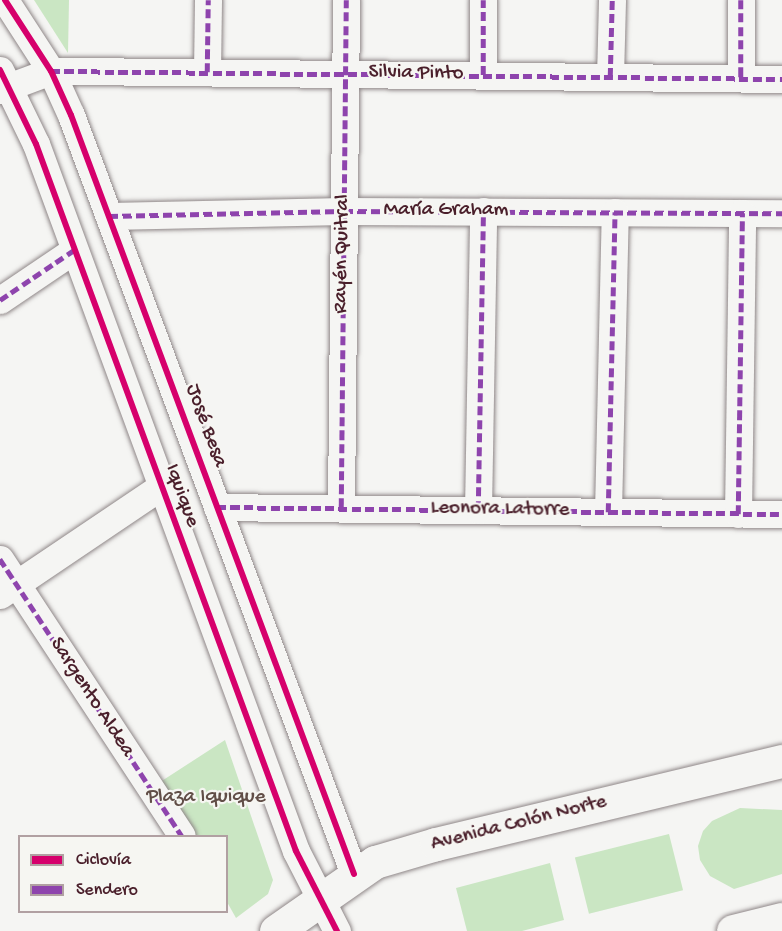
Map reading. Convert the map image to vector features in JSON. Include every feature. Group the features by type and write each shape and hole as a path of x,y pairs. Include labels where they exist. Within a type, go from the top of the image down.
{"main road":[{"name":"Avenida Colón Norte","path":"276,931 354,874 375,862 436,844 782,761"},
{"path":"733,931 782,919"}],"street":[{"name":"José Besa","path":"5,0 51,71 109,216 354,874"},
{"path":"207,72 208,0"},
{"name":"Rayén Quitral","path":"341,507 346,0"},
{"path":"483,0 483,75"},
{"path":"610,77 612,0"},
{"path":"741,0 741,78"},
{"name":"Silvia Pinto","path":"3,81 51,71 782,79"},
{"name":"Iquique","path":"3,81 36,144 160,487 296,851 319,900 337,931"},
{"name":"María Graham","path":"109,216 344,211 782,213"},
{"path":"478,510 483,211"},
{"path":"608,512 615,212"},
{"path":"738,514 742,213"},
{"path":"0,300 74,250"},
{"path":"8,590 160,487"},
{"name":"Leonora Latorre","path":"217,507 782,514"},
{"name":"Sargento Aldea","path":"0,559 8,590 181,835"}],"green space":[{"path":"34,0 69,0 68,53"},
{"name":"Plaza Iquique","path":"225,740 273,880 268,894 236,918 228,904 228,835 185,835 154,786"},
{"path":"740,808 782,810 782,874 734,889 710,876 700,860 698,846 703,831 712,821"},
{"path":"669,834 683,890 589,914 575,857"},
{"path":"550,863 564,920 522,931 467,931 456,888"}],"marked path":[{"path":"207,72 208,0"},
{"path":"341,507 346,0"},
{"path":"483,0 483,75"},
{"path":"610,77 612,0"},
{"path":"741,0 741,78"},
{"path":"51,71 782,79"},
{"path":"109,216 344,211 782,213"},
{"path":"478,510 483,211"},
{"path":"608,512 615,212"},
{"path":"738,514 742,213"},
{"path":"0,300 74,250"},
{"path":"217,507 782,514"},
{"path":"0,559 181,835"}],"cycle path":[{"path":"5,0 51,71 71,115 354,874"},
{"path":"0,70 36,144 296,851 337,931"}]}
